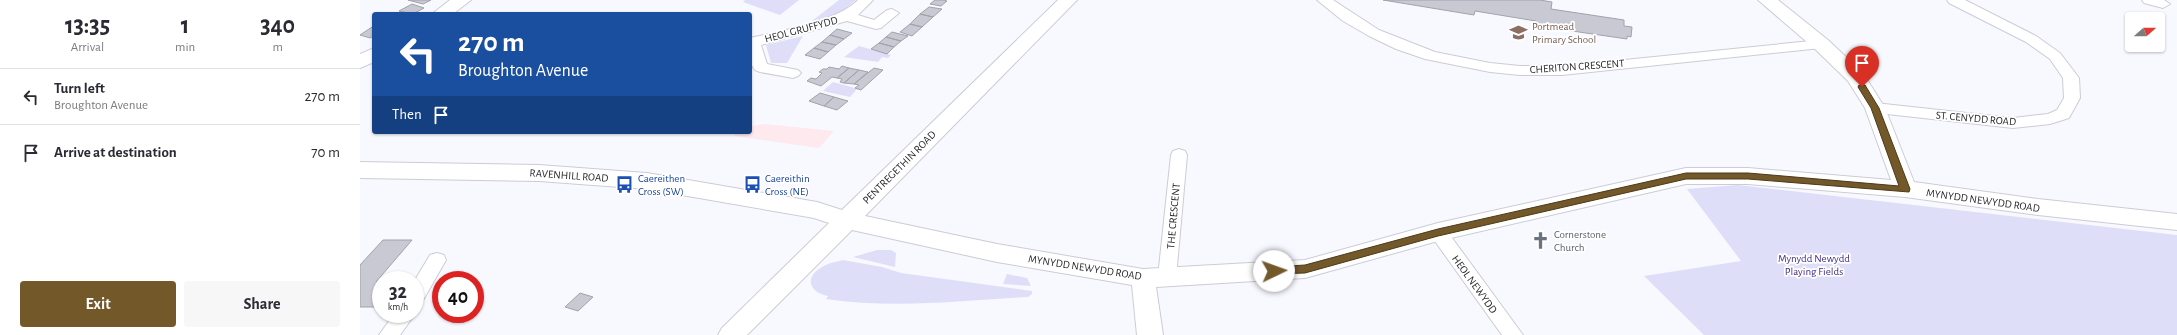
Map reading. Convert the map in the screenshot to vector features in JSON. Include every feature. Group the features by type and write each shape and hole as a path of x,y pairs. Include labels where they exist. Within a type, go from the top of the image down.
{"street":[{"path":"444,12 462,0"},
{"name":"HEOL GRUFFYDD","path":"792,72 760,67 752,42 847,16 855,11 866,0"},
{"name":"PENTREGETHIN ROAD","path":"731,335 1068,0"},
{"name":"CHERITON CRESCENT","path":"1324,0 1339,13 1393,43 1430,56 1498,69 1551,70 1821,44"},
{"path":"1767,0 1821,44 1856,77 1875,108 1905,189"},
{"name":"ST. CENYDD ROAD","path":"1875,108 2013,123 2050,119 2063,114 2072,98 2072,78 2054,56 2031,39 1954,0"},
{"path":"2149,0 2163,4"},
{"path":"847,16 876,25 892,13"},
{"path":"360,62 372,55"},
{"name":"THE CRESCENT","path":"1155,277 1179,156"},
{"name":"RAVENHILL ROAD","path":"360,170 539,173 647,181 817,210 846,220"},
{"name":"MYNYDD NEWYDD ROAD","path":"846,220 997,253 1155,277 1305,269 1438,232 1686,176 1748,176 1905,189 2038,207 2177,222"},
{"name":"HEOL NEWYDD","path":"1438,232 1513,335"},
{"path":"424,282 437,260"},
{"path":"1150,335 1155,277"},
{"path":"389,335 398,323"}],"shaded area":[{"path":"765,124 834,131 819,148 734,136 736,134 752,134 752,126"}],"green space":[{"path":"745,0 799,0 780,15 743,2"},
{"path":"839,0 856,0 840,13 808,24"},
{"path":"803,36 787,63 771,63 766,45"},
{"path":"859,46 891,55 888,58 882,57 878,62 844,57"},
{"path":"833,82 857,89 850,97 823,91"},
{"name":"Mynydd Newydd Playing Fields","path":"1738,185 2177,235 2177,335 1704,335 1644,276 1741,261 1687,189"},
{"path":"877,250 891,250 896,253 895,267 853,257"},
{"path":"843,260 882,267 901,273 1032,291 1032,294 1028,297 902,304 851,302 826,299 828,296 817,292 813,288 811,280 813,275 824,266"},
{"path":"1007,274 1027,278 1031,286 1003,284"}],"building":[{"path":"408,0 431,0 423,4"},
{"path":"935,0 947,1 941,6 930,4"},
{"path":"1383,0 1540,0 1552,2 1551,9 1624,20 1624,26 1632,27 1631,37 1627,36 1627,39 1538,26 1536,21 1475,11 1474,15"},
{"path":"412,4 424,8 417,12 399,11"},
{"path":"929,7 942,9 933,17 920,14"},
{"path":"920,14 933,17 922,27 910,24"},
{"path":"910,24 922,27 912,36 900,32"},
{"path":"372,27 372,37 370,38 360,35"},
{"path":"837,29 852,33 844,39 830,35"},
{"path":"892,32 908,36 901,41 886,37"},
{"path":"830,35 844,39 836,45 822,42"},
{"path":"886,37 901,41 894,47 879,43"},
{"path":"822,42 836,45 828,52 814,48"},
{"path":"879,43 894,47 887,54 871,49"},
{"path":"814,48 828,52 820,59 805,55"},
{"path":"842,66 849,68 837,78 832,77 821,86 807,81 811,78 816,79 822,73 819,72 823,69 827,69 829,67 839,69"},
{"path":"849,68 859,70 844,83 840,82 842,79 837,78"},
{"path":"874,68 883,70 861,90 855,88 859,85 854,84"},
{"path":"859,70 868,72 854,84 844,83"},
{"path":"820,93 834,97 824,106 809,101"},
{"path":"834,97 848,101 837,110 824,106"},
{"path":"383,240 412,240 385,271 372,271 372,307 360,307 360,265"},
{"path":"580,293 593,297 578,311 565,307"}],"place":[{"name":"Portmead Primary School","path":"1519,32"},
{"name":"Caereithen Cross (SW)","path":"625,184"},
{"name":"Caereithin Cross (NE)","path":"752,184"},
{"name":"Cornerstone Church","path":"1541,240"}],"route":[{"path":"1274,271 1305,269 1438,232 1686,176 1748,176 1905,189 1875,108 1862,87"}]}
